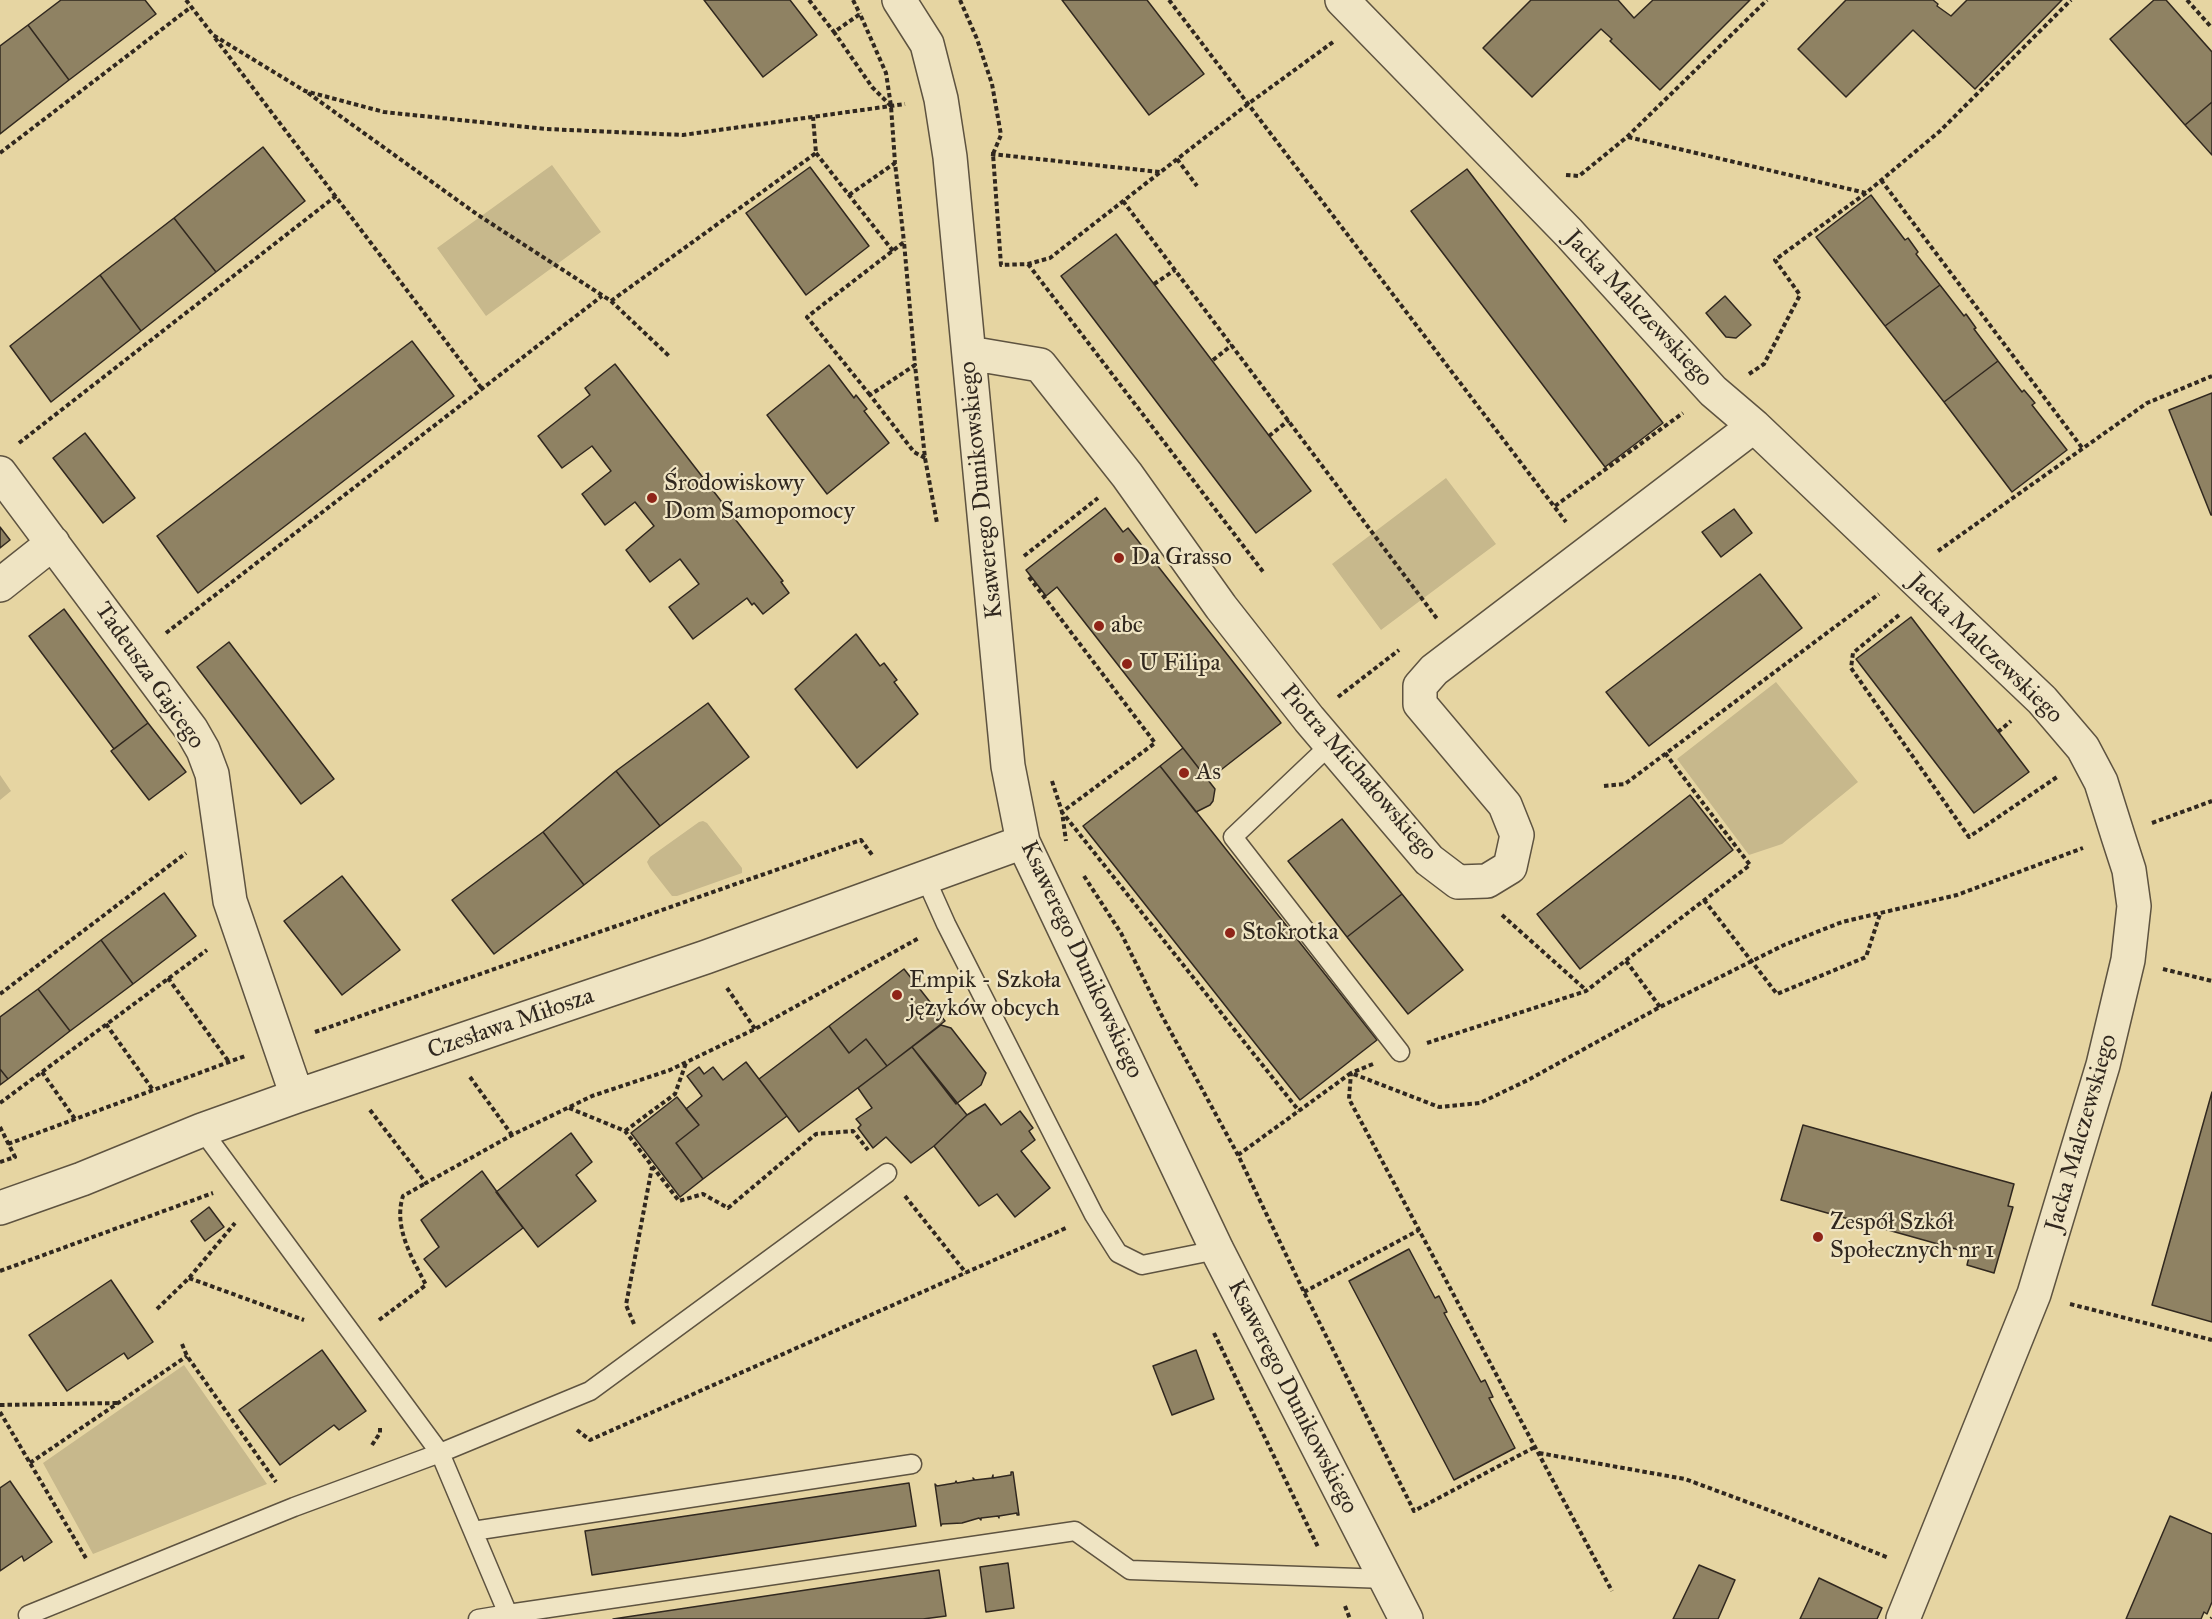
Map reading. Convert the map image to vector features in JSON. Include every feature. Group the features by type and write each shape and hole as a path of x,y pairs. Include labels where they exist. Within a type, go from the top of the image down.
{"street":[{"name":"Ksawerego Dunikowskiego","path":"899,0 927,44 941,99 950,157 1008,766 1023,842 1217,1250 1406,1619"},
{"name":"Jacka Malczewskiego","path":"1352,10 1569,233 1713,390 1754,426 2043,700 2083,748 2101,782 2129,870 2133,906 2128,960 2103,1065 2034,1294 1903,1619"},
{"name":"Piotra Michałowskiego","path":"969,352 1040,364 1127,475 1221,607 1330,745 1429,860 1458,882 1465,882"},
{"path":"1465,882 1487,881 1510,867 1517,835 1504,805 1420,704 1420,686 1434,670 1754,426"},
{"name":"Tadeusza Gajcego","path":"0,473 137,655 204,750 212,774 230,901 297,1096"},
{"path":"0,585 53,543"},
{"name":"Czesława Miłosza","path":"0,1208 297,1096 706,957 1023,842"}],"lane":[{"path":"1330,745 1233,837 1400,1052"},
{"path":"925,877 946,924 1094,1215 1118,1253 1142,1265 1217,1250"},
{"path":"202,1130 440,1453 508,1614"},
{"path":"28,1615 294,1507 440,1453 590,1391 887,1173"},
{"path":"473,1531 912,1464"},
{"path":"478,1619 1075,1531 1130,1570 1386,1580"}],"path":[{"path":"186,0 483,389"},
{"path":"809,0 872,87 891,106"},
{"path":"853,0 886,73 925,458 937,523"},
{"path":"960,0 977,39 992,84 1001,135 993,154 1001,265 1028,264 1050,258 1248,104 1352,10"},
{"path":"1168,0 1566,522"},
{"path":"1609,152 1767,0"},
{"path":"1750,374 1764,364 1800,295 1775,260 1866,193 1940,131 2071,0"},
{"path":"2187,0 2212,28"},
{"path":"0,153 191,8"},
{"path":"834,32 861,14"},
{"path":"213,35 305,91 478,215 611,301 670,357"},
{"path":"305,91 384,112 546,129 684,135 941,99"},
{"path":"813,117 816,153 892,251"},
{"path":"1627,137 1866,193"},
{"path":"611,301 816,153"},
{"path":"950,157 993,154 1160,172"},
{"path":"1177,159 1197,186"},
{"path":"849,195 895,163"},
{"path":"1881,180 2084,449"},
{"path":"19,443 336,196"},
{"path":"1124,201 1439,620 1430,626"},
{"path":"904,242 807,317 914,452 925,458"},
{"path":"1028,264 1264,573"},
{"path":"1154,285 1175,270"},
{"path":"137,655 602,296"},
{"path":"1213,360 1232,345"},
{"path":"870,395 915,365"},
{"path":"1604,786 1624,784 1907,573 2147,403 2212,376"},
{"path":"1555,506 1713,390"},
{"path":"1269,436 1289,420"},
{"path":"1017,562 1127,475"},
{"path":"1024,572 1155,742 1062,812"},
{"path":"1905,611 1853,653 1851,668 1969,837 2063,773"},
{"path":"1342,693 1404,646"},
{"path":"1238,1155 1351,1073 1400,1052 1586,991 1750,865 1665,753"},
{"path":"1051,779 1062,812 1067,851"},
{"path":"1062,812 1299,1111"},
{"path":"314,1032 861,840 879,864"},
{"path":"0,994 195,847"},
{"path":"1351,1073 1439,1107 1480,1103 1528,1080 1660,1007 1784,945 1842,922 1957,895 2082,849"},
{"path":"1079,869 1121,933 1161,1014 1238,1155 1414,1511 1535,1447"},
{"path":"1465,882 1586,991"},
{"path":"1704,900 1777,994 1866,957 1880,914"},
{"path":"356,1337 426,1285 406,1248 400,1208 403,1197 512,1135 592,1096 670,1070 755,1029 946,924"},
{"path":"0,1103 214,944"},
{"path":"706,957 755,1029"},
{"path":"2128,960 2212,981"},
{"path":"1626,961 1660,1007"},
{"path":"168,978 229,1062"},
{"path":"106,1024 153,1090"},
{"path":"8,1144 278,1044"},
{"path":"447,1046 512,1135"},
{"path":"625,1131 675,1094 686,1063"},
{"path":"42,1072 75,1119"},
{"path":"1351,1073 1349,1099 1612,1590"},
{"path":"347,1080 426,1183"},
{"path":"568,1108 625,1131 679,1201 703,1194 728,1208 816,1134 853,1131 966,1272"},
{"path":"0,1127 15,1157 0,1162"},
{"path":"646,1351 626,1305 653,1167"},
{"path":"0,1271 216,1192"},
{"path":"549,1408 590,1440 1094,1215"},
{"path":"157,1309 189,1278 238,1220"},
{"path":"1304,1292 1419,1230"},
{"path":"189,1278 313,1323 306,1314"},
{"path":"2034,1294 2212,1340"},
{"path":"1214,1332 1333,1577 1350,1619"},
{"path":"182,1344 187,1356 294,1507"},
{"path":"30,1463 187,1356"},
{"path":"0,1406 120,1403"},
{"path":"0,1412 101,1584"},
{"path":"367,1450 380,1434 381,1418"},
{"path":"1539,1453 1685,1479 1923,1572"}],"shaded area":[{"path":"552,165 601,232 486,316 437,248"},
{"path":"1446,478 1496,544 1381,630 1332,564"},
{"path":"1776,682 1858,782 1782,844 1749,855 1677,759"},
{"path":"0,775 11,791 0,800"},
{"path":"703,821 707,823 742,868 742,873 672,896 647,862 650,857"},
{"path":"184,1365 267,1484 93,1554 43,1463"}],"building":[{"path":"61,0 145,0 156,14 69,80 28,25"},
{"path":"704,0 790,0 817,35 763,77"},
{"path":"1062,0 1147,0 1204,74 1149,115"},
{"path":"1531,0 1618,0 1634,18 1653,0 1750,0 1660,90 1610,41 1612,39 1601,29 1532,97 1483,48"},
{"path":"1846,0 1933,0 1938,4 1937,6 1951,16 1967,0 2062,0 1975,89 1913,30 1846,97 1798,49"},
{"path":"2154,0 2166,0 2212,52 2212,102 2185,125 2110,39"},
{"path":"28,25 69,80 0,134 0,46"},
{"path":"2212,102 2212,155 2185,125"},
{"path":"263,147 305,201 216,272 174,218"},
{"path":"810,167 869,246 806,295 746,213"},
{"path":"1467,169 1663,423 1605,467 1411,211"},
{"path":"1871,195 1905,240 1908,238 1918,252 1916,254 1940,285 1885,326 1816,237"},
{"path":"174,218 216,272 141,331 100,275"},
{"path":"1116,234 1311,491 1256,533 1061,276"},
{"path":"100,275 141,331 51,402 10,346"},
{"path":"1940,285 1964,316 1966,314 1976,328 1974,329 1998,361 1944,402 1885,326"},
{"path":"1725,296 1751,325 1736,338 1726,337 1706,313"},
{"path":"412,341 454,396 198,593 157,536"},
{"path":"1998,361 2022,392 2024,390 2035,403 2032,405 2067,450 2012,492 1944,402"},
{"name":"Środowiskowy Dom Samopomocy","path":"615,364 783,581 781,582 789,593 763,614 747,598 693,639 669,607 699,584 680,559 650,582 626,550 654,526 635,502 605,525 582,494 611,471 592,446 562,468 538,436 590,395 585,388"},
{"path":"829,365 854,398 856,395 867,409 864,411 889,443 827,494 767,415"},
{"path":"2212,393 2212,515 2211,515 2169,410"},
{"path":"85,433 135,498 103,523 53,458"},
{"path":"1105,508 1123,532 1128,528 1281,723 1208,780 1057,587 1046,596 1026,570"},
{"path":"1734,509 1752,533 1721,557 1702,532"},
{"path":"0,527 10,540 0,548"},
{"path":"1760,574 1802,628 1649,746 1606,692"},
{"path":"64,609 148,723 114,749 29,636"},
{"path":"1911,617 2029,772 1974,813 1856,659"},
{"path":"856,634 880,666 884,663 897,680 894,682 918,714 857,768 795,689"},
{"path":"229,642 334,779 301,804 197,667"},
{"path":"708,703 749,757 660,826 616,771"},
{"path":"148,723 186,772 149,800 111,751"},
{"name":"As","path":"1183,748 1215,789 1210,805 1196,812 1160,766"},
{"name":"Stokrotka","path":"1160,766 1377,1040 1300,1100 1083,826"},
{"path":"616,771 660,826 584,885 543,832"},
{"path":"1690,795 1733,850 1580,969 1537,914"},
{"path":"1342,819 1402,894 1347,937 1288,861"},
{"path":"543,832 584,885 494,954 452,900"},
{"path":"342,876 400,950 342,995 284,921"},
{"path":"164,893 196,936 133,984 101,940"},
{"path":"1402,894 1463,970 1408,1014 1347,937"},
{"path":"101,940 133,984 70,1031 38,989"},
{"name":"Empik - Szkoła języków obcych","path":"904,969 945,1021 887,1066 866,1039 849,1053 829,1026"},
{"path":"38,989 70,1031 8,1079 0,1069 0,1017"},
{"path":"941,1025 951,1028 986,1073 981,1085 956,1104 912,1047"},
{"path":"829,1026 849,1053 866,1039 887,1066 799,1132 759,1079"},
{"path":"912,1047 967,1115 934,1146 911,1163 886,1137 873,1148 858,1128 861,1125 856,1119 872,1108 858,1088"},
{"path":"746,1062 787,1116 703,1179 676,1143 699,1125 686,1109 702,1096 687,1076 699,1067 704,1074 713,1067 723,1080"},
{"path":"0,1069 8,1079 0,1085"},
{"path":"2212,1092 2212,1322 2152,1305"},
{"path":"677,1097 699,1125 676,1143 703,1179 680,1197 631,1133"},
{"path":"985,1104 1001,1125 1020,1111 1033,1128 1029,1131 1035,1140 1021,1151 1050,1188 1015,1217 997,1194 979,1206 934,1146 967,1115"},
{"path":"1803,1125 2014,1184 2008,1206 2013,1207 1994,1273 1967,1265 1970,1253 1781,1200"},
{"path":"571,1133 592,1162 576,1175 596,1201 538,1247 496,1192"},
{"path":"482,1171 523,1228 446,1287 424,1259 439,1247 421,1220"},
{"path":"209,1207 224,1227 205,1241 191,1221"},
{"path":"1409,1249 1435,1298 1439,1296 1447,1312 1444,1313 1481,1382 1485,1380 1493,1397 1489,1398 1515,1448 1454,1480 1349,1281"},
{"path":"111,1280 153,1342 128,1359 124,1353 67,1391 29,1335"},
{"path":"322,1350 366,1411 339,1430 334,1425 280,1465 239,1410"},
{"path":"1196,1350 1214,1399 1172,1415 1153,1366"},
{"path":"1013,1472 1019,1515 1017,1513 999,1516 999,1518 998,1516 981,1518 981,1520 979,1518 941,1526 935,1484 937,1486 956,1481 957,1483 974,1480 973,1478 975,1480 992,1478 993,1475 993,1478 1011,1475"},
{"path":"10,1481 52,1542 24,1561 22,1556 0,1571 0,1488"},
{"path":"909,1483 916,1526 592,1575 585,1531"},
{"path":"2170,1516 2212,1534 2212,1602 2207,1614 2204,1612 2201,1619 2126,1619"},
{"path":"1008,1563 1014,1608 986,1612 980,1567"},
{"path":"1699,1565 1735,1580 1718,1619 1673,1619"},
{"path":"939,1570 946,1616 923,1619 613,1619"},
{"path":"1819,1578 1882,1608 1877,1619 1800,1619"}],"place":[{"name":"Środowiskowy Dom Samopomocy","path":"652,498"},
{"name":"Da Grasso","path":"1119,558"},
{"name":"abc","path":"1099,626"},
{"name":"U Filipa","path":"1127,664"},
{"name":"As","path":"1184,773"},
{"name":"Stokrotka","path":"1230,933"},
{"name":"Empik - Szkoła języków obcych","path":"897,995"},
{"name":"Zespół Szkół Społecznych nr 1","path":"1818,1237"}]}
